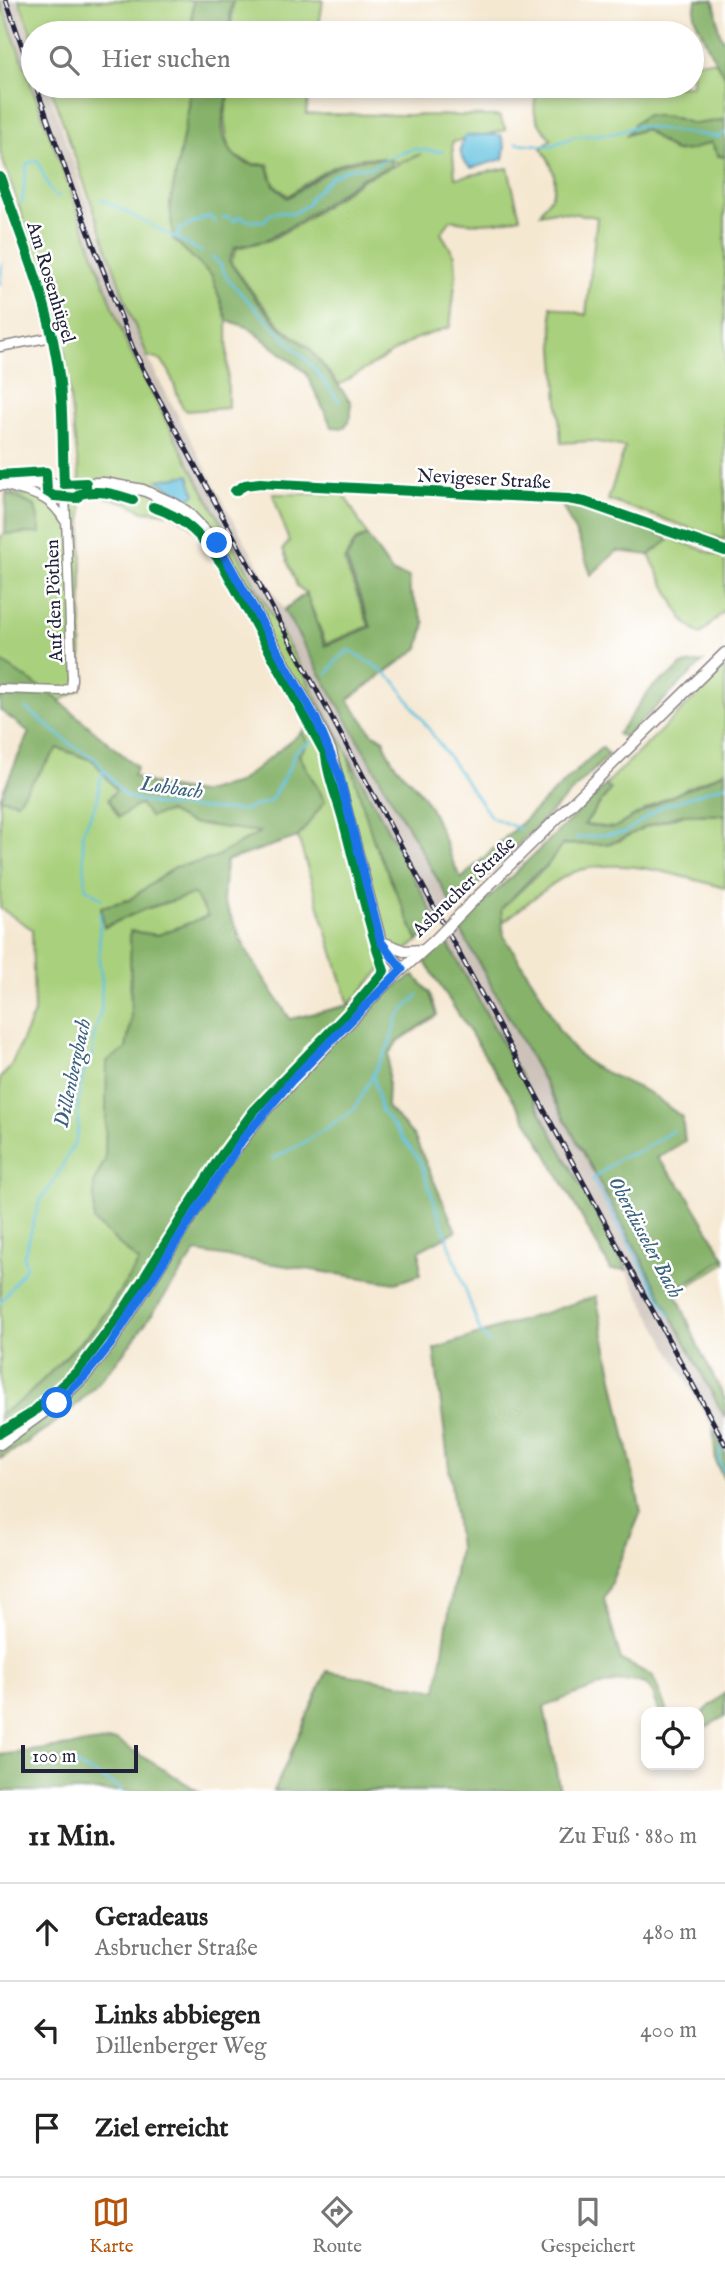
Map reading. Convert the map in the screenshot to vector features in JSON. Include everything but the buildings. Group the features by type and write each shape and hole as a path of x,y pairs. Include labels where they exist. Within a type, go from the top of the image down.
{"main road":[{"path":"1,485 104,483 143,490 175,504 202,525 228,559 331,751 381,942 402,969"},
{"name":"Asbrucher Straße","path":"0,1444 57,1403 85,1376 110,1345 242,1140 291,1081 725,653"},
{"path":"381,942 404,951 423,950"}],"street":[{"name":"Am Rosenhügel","path":"0,177 52,337 60,381 64,484"},
{"path":"0,347 52,337"},
{"name":"Nevigeser Straße","path":"235,491 245,485 260,483 568,499 585,502 725,551"},
{"name":"Auf den Pöthen","path":"0,689 62,691 71,687 64,484"},
{"path":"1,485 46,499 58,509 66,523"}],"shaded area":[{"path":"0,0 17,0 24,21 21,21 21,57"},
{"path":"36,98 51,98 141,344 156,374 245,542 454,908 438,923 141,374 128,347"},
{"path":"459,927 640,1256 725,1418 725,1452 446,940"}],"green space":[{"path":"0,0 21,57 21,98 36,98 128,347 347,752 374,842 418,941 379,972 349,1005 298,837 325,801 299,755 308,743 302,732 310,725 223,565 205,540 189,524 171,513 143,511 128,503 101,495 82,499 64,349 50,297 0,152"},
{"path":"19,0 193,0 192,21 27,21"},
{"path":"193,0 233,0 230,21 192,21"},
{"path":"233,0 323,0 320,21 232,21"},
{"path":"696,0 713,0 719,32 725,42 725,76 704,38 704,21 696,21 694,16"},
{"path":"704,61 715,61 725,76 725,119 694,125 673,117 658,118 646,115 635,123 627,135 644,129 674,152 690,150 710,142 718,156 725,157 725,540 608,500 625,447 592,441 561,443 551,306 586,315 597,217 555,211 540,214 552,195 554,176 541,148 551,139 537,120 536,98 704,98"},
{"path":"54,98 189,98 170,205 212,276 227,320 228,408 186,411 182,407 169,371 161,360 148,357 132,319"},
{"path":"189,98 228,98 223,123 228,146 242,161 253,165 266,165 274,185 287,198 323,174 346,163 373,159 390,160 393,166 362,178 300,221 264,241 235,247 229,261 257,301 282,329 308,347 351,402 351,417 344,428 332,427 306,373 249,328 227,320 212,276 173,239 170,204"},
{"path":"229,98 308,98 306,114 499,116 506,130 452,142 455,178 508,168 520,217 486,223 451,220 441,233 455,256 456,276 450,327 415,339 339,385 309,348 281,326 231,263 237,248 270,240 301,223 364,179 421,154 398,163 368,158 339,164 288,196 274,184 268,164 254,164 233,156 225,127"},
{"path":"646,115 672,117 694,124 725,120 725,157 718,155 711,142 691,150 675,151 644,129 627,135 635,123"},
{"path":"6,493 82,499 81,689 60,701 0,661 0,537 5,534 40,532 35,506"},
{"path":"6,493 35,506 41,533 5,534"},
{"path":"273,494 344,494 367,535 355,541 344,560 369,626 326,644 306,593 297,586 283,549 289,542"},
{"path":"561,503 585,507 671,538 649,555 617,551 591,575 579,540"},
{"path":"367,536 393,573 409,577 410,592 425,623 419,648 348,700 373,734 384,739 393,762 427,802 461,879 602,747 609,755 454,908 284,610 306,593 325,646 371,627 346,559 356,542"},
{"path":"671,538 725,558 725,610 700,635 683,620 649,555"},
{"path":"0,661 51,694 137,767 133,776 159,786 199,793 238,783 302,732 308,743 299,755 325,801 298,837 226,861 223,900 249,955 290,1019 379,998 414,975 430,993 437,1015 397,1042 389,1054 387,1107 414,1136 456,1231 420,1250 420,1275 395,1283 196,1252 126,1349 96,1385 61,1418 0,1459 0,1414 25,1398 98,1324 139,1262 94,1221 94,1182 105,1160 107,1061 126,1049 131,1021 130,931 158,935 208,916 194,894 145,909 104,927 101,907 129,900 175,867 212,859 260,832 190,823 168,812 150,817 140,804 119,817 108,799 116,790 94,761 58,748 17,802 0,798 29,732 0,710"},
{"path":"703,662 625,737 617,734 654,685 681,665"},
{"path":"725,668 725,771 665,799 613,828 584,825 611,789 605,785"},
{"path":"57,748 94,761 116,790 140,804 168,812 190,823 261,832 212,859 175,867 129,900 101,907 105,927 145,909 194,894 208,916 158,935 130,932 131,1021 106,1119 105,1160 94,1182 139,1262 98,1324 25,1398 0,1414 0,1078 10,1068 34,1013 32,929 0,908 0,798 17,802"},
{"path":"347,753 438,923 418,941 374,842"},
{"path":"725,772 725,815 682,814 605,844 563,844 546,867 535,874 501,909 504,936 573,1049 592,1066 650,1093 682,1117 685,1141 657,1158 685,1191 725,1258 675,1290 698,1346 725,1399 725,1418 640,1256 459,927 605,786 610,789 584,825 614,828 664,800"},
{"path":"683,815 725,815 725,888 635,867 598,867 580,870 562,878 503,922 501,909 546,867 562,845 607,844 619,841 642,828"},
{"path":"446,940 627,1270 611,1270 536,1135 425,962"},
{"path":"725,1258 725,1263 677,1293 674,1290"},
{"path":"596,1296 641,1512 604,1599 621,1660 653,1676 665,1707 657,1707 650,1689 634,1681 594,1688 544,1707 560,1791 274,1791 327,1671 437,1690 459,1547 434,1349"},
{"path":"713,1429 725,1452 725,1481 716,1463"},
{"path":"725,1693 725,1716 704,1728 704,1712"},
{"path":"116,1740 198,1791 0,1791 0,1755"}],"water":[{"path":"501,135 505,147 503,159 472,168 464,162 461,150 465,136"},
{"path":"189,475 195,494 188,499 158,480"}],"waterway":[{"path":"516,143 550,146 574,137 616,133 637,126 718,137 725,133"},
{"path":"223,218 229,217 235,221 240,216 249,221 264,221 270,214 277,212 293,214 308,204 310,198 332,176 350,168 372,167 392,156 414,149 442,152"},
{"path":"22,203 27,164 37,160 51,192 59,197"},
{"path":"101,199 178,239 180,229 209,216 215,222"},
{"path":"178,239 202,252"},
{"path":"212,257 221,265 227,279 312,366 339,401"},
{"path":"0,284 2,263"},
{"name":"Lohbach","path":"328,674 336,661 349,650 395,681 491,817 520,829"},
{"name":"Lohbach","path":"26,708 70,744 94,758 125,796 157,805 244,810 270,801 291,765 294,752 312,741"},
{"name":"Dillenbergbach","path":"102,899 86,888 82,834 98,799 103,772"},
{"name":"Lohbach","path":"576,838 624,833 661,807 725,785"},
{"name":"Dillenbergbach","path":"0,1303 26,1267 24,1256 40,1200 52,1185 75,1142 83,1075 93,1052 93,1038 101,1011 100,913"},
{"path":"272,1159 303,1143 354,1110 389,1045 398,1017 418,995"},
{"path":"373,1074 381,1110 420,1161 480,1331 489,1343"},
{"name":"Oberdüsseler Bach","path":"671,1317 593,1179 620,1158 640,1151 674,1130"},
{"name":"Oberdüsseler Bach","path":"721,1448 719,1463 725,1474"},
{"path":"69,1761 122,1791"}],"railway":[{"path":"6,0 21,43"},
{"path":"40,98 132,346 145,373 725,1444"}],"cycle path":[{"path":"0,177 32,265 52,333 59,372 64,484 86,483 86,492"},
{"path":"0,475 46,472 47,492 54,496 77,498 80,494 100,492 133,500"},
{"path":"235,491 245,485 260,483 568,499 585,502 725,551"},
{"path":"0,1433 32,1413 79,1370 126,1307 219,1159 254,1111 352,1009 384,971 326,755 223,565 184,523 153,507"}],"route":[{"path":"57,1403 85,1376 110,1345 224,1165 263,1113 402,969 381,942 331,751 316,719 217,543"}]}
